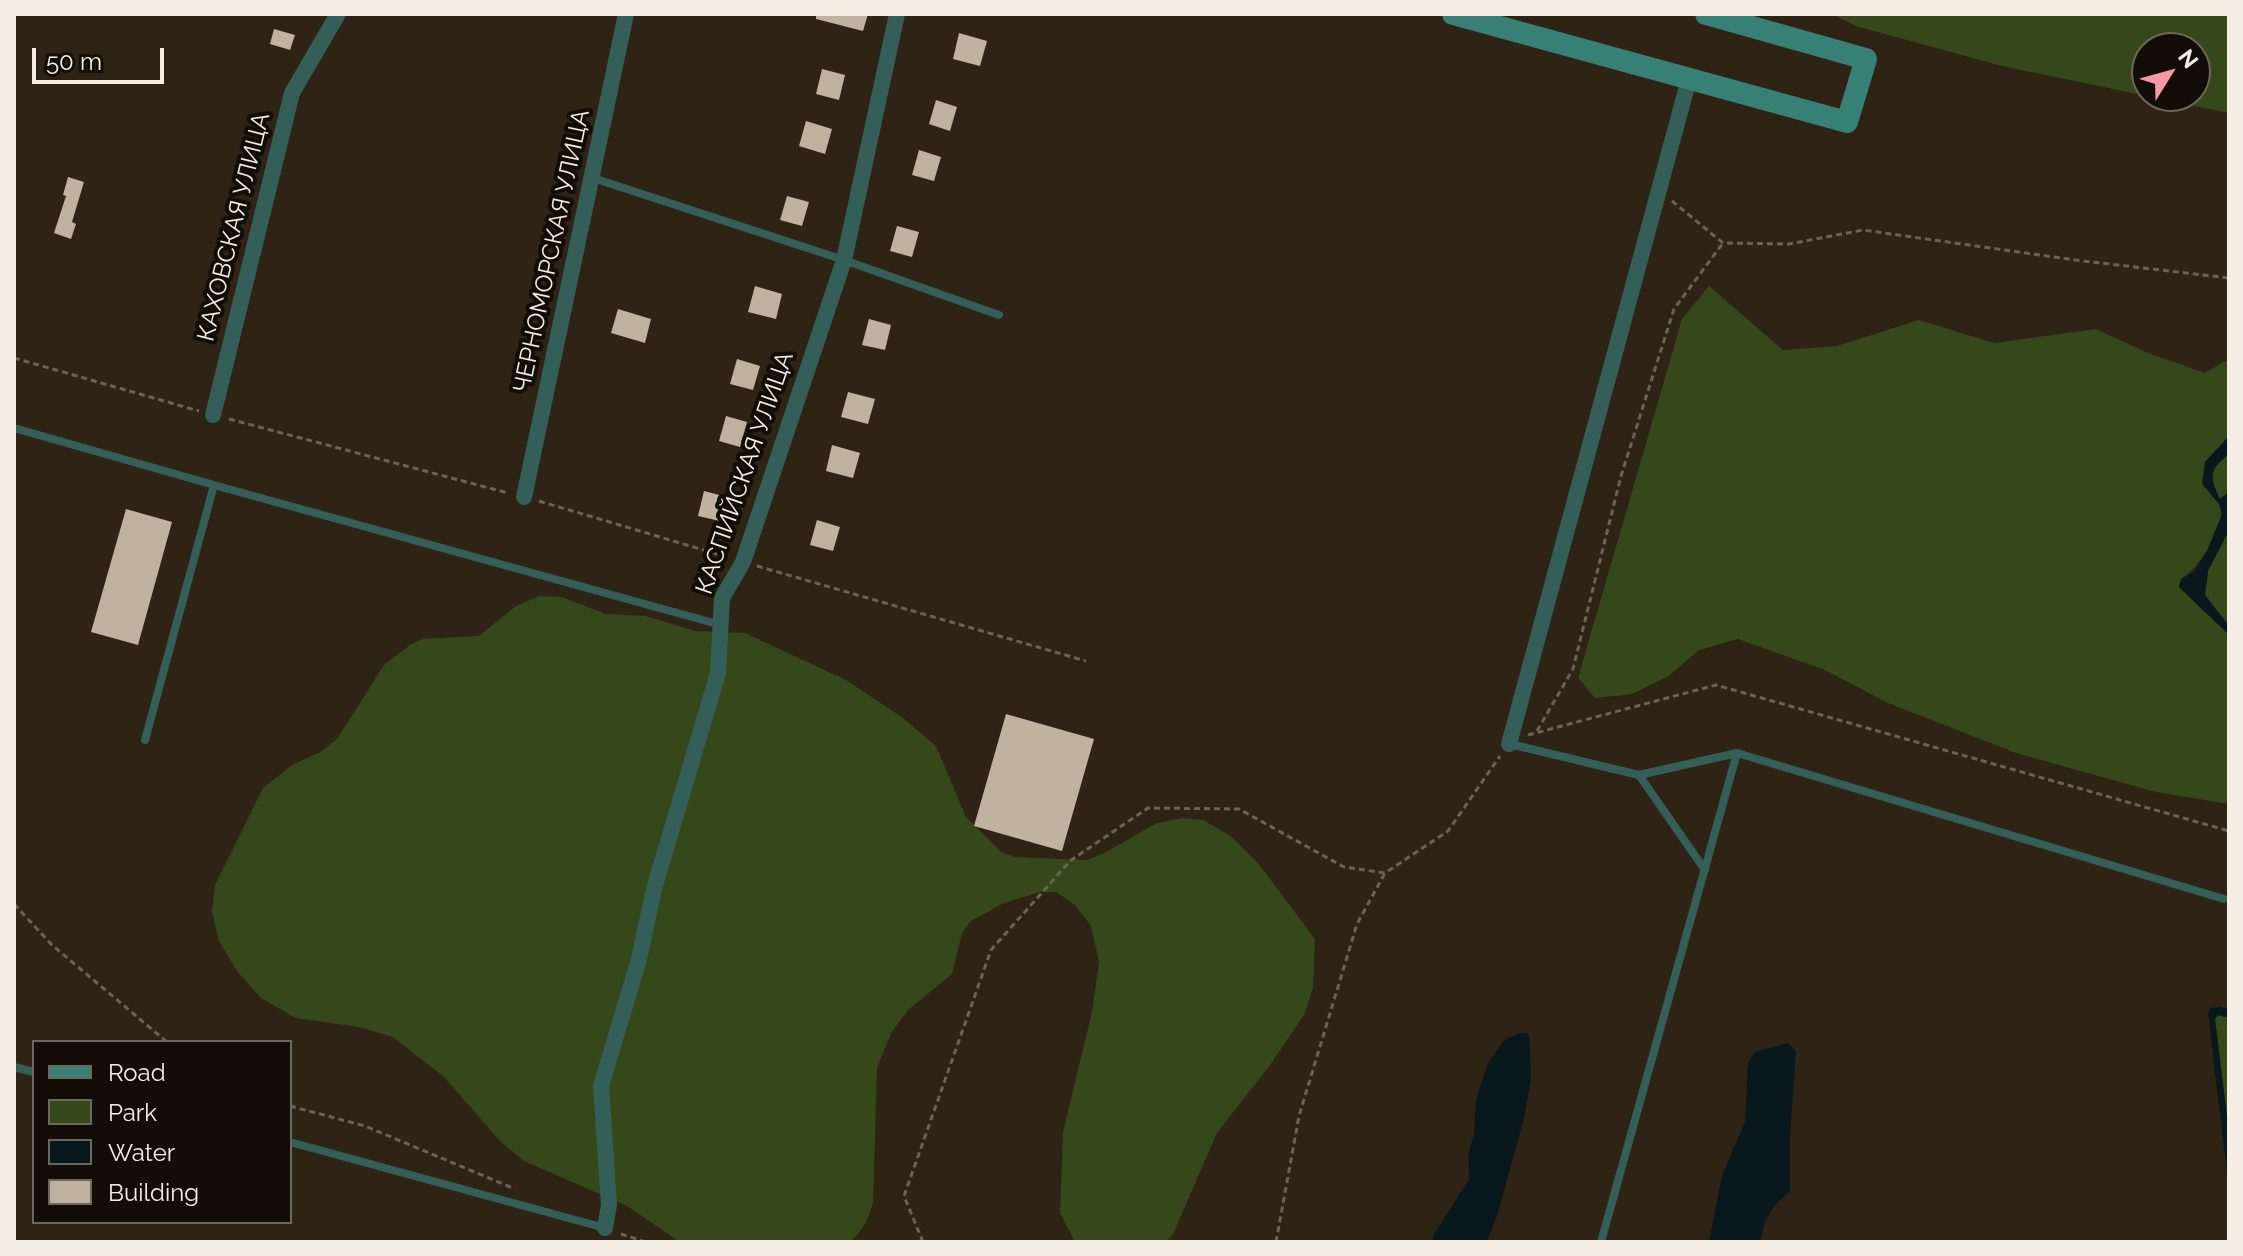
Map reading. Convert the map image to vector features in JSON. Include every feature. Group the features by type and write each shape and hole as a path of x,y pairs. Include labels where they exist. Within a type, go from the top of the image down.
{"street":[{"name":"КАХОВСКАЯ УЛИЦА","path":"213,415 292,93 338,14"},
{"name":"ЧЕРНОМОРСКАЯ УЛИЦА","path":"524,497 626,14"},
{"name":"КАСПИЙСКАЯ УЛИЦА","path":"605,1228 609,1205 601,1086 639,959 654,889 718,673 722,598 743,562 844,260 897,14"},
{"path":"1453,14 1482,18 1847,122 1866,59 1706,14"},
{"path":"1509,744 1689,79"}],"lane":[{"path":"593,178 844,260 999,315"},
{"path":"14,428 721,625"},
{"path":"145,740 214,485"},
{"path":"1509,744 1639,775 1737,753 2224,899"},
{"path":"1601,1242 1737,753"},
{"path":"1639,775 1705,870"},
{"path":"292,1143 605,1228"}],"path":[{"path":"1658,190 1723,243 1789,244 1863,230 2229,278"},
{"path":"1537,731 1573,669 1621,476 1674,309 1723,243"},
{"path":"14,358 213,415 524,497 1086,661"},
{"path":"1276,1242 1299,1116 1357,924 1385,873 1448,831 1509,744 1537,731 1716,685 2229,831"},
{"path":"923,1242 904,1196 991,950 1070,861 1148,808 1239,809 1344,867 1385,873"},
{"path":"14,904 52,945 165,1040"},
{"path":"292,1107 365,1126 525,1193"},
{"path":"605,1228 646,1242"}],"green space":[{"path":"1832,14 2229,14 2229,113 2211,109 2211,32 2131,32 2131,93 2002,66 1856,26"},
{"path":"1709,286 1783,350 1837,346 1919,320 1994,343 2096,329 2148,353 2205,373 2229,359 2229,436 2205,462 2218,498 2221,519 2208,549 2181,579 2179,587 2229,635 2229,804 2156,792 2016,753 1888,703 1825,670 1738,639 1699,650 1669,676 1632,694 1595,698 1578,678 1682,319"},
{"path":"2229,454 2229,492 2220,499 2213,474 2217,465"},
{"path":"2229,522 2229,626 2205,595 2208,571 2228,532"},
{"path":"539,596 561,597 606,614 646,616 695,631 745,633 846,680 903,718 936,746 966,817 1001,852 1015,857 1087,860 1157,823 1182,818 1203,820 1231,836 1258,863 1315,939 1313,988 1304,1015 1217,1133 1173,1234 1166,1242 1075,1242 1060,1213 1063,1132 1092,1012 1099,962 1091,926 1075,905 1056,892 1040,892 1004,903 971,921 962,933 952,974 908,1010 891,1033 877,1068 873,1203 864,1225 849,1242 680,1242 627,1206 524,1161 500,1141 443,1076 393,1037 359,1027 296,1018 261,998 237,971 219,941 212,912 215,885 263,788 292,765 322,751 337,739 384,665 410,645 423,639 479,636 516,606"},
{"path":"2218,1015 2229,1018 2229,1134 2215,1019"}],"water":[{"path":"2229,436 2229,454 2212,474 2220,499 2229,492 2228,532 2208,571 2205,595 2229,626 2229,635 2179,587 2181,579 2194,572 2207,551 2222,514 2219,504 2202,484 2205,462"},
{"path":"2210,1008 2229,1009 2229,1018 2218,1015 2215,1019 2229,1134 2229,1191 2208,1013"},
{"path":"1520,1033 1529,1034 1531,1078 1524,1118 1487,1242 1433,1242 1433,1236 1469,1179 1468,1155 1474,1134 1476,1100 1488,1063 1504,1040"},
{"path":"1788,1043 1796,1051 1790,1191 1770,1213 1760,1242 1709,1242 1722,1176 1745,1122 1748,1063 1755,1052"}],"building":[{"path":"816,14 868,14 863,31 816,19"},
{"path":"274,29 295,35 290,50 270,44"},
{"path":"959,33 987,41 980,66 953,59"},
{"path":"822,69 845,75 839,100 816,94"},
{"path":"936,100 957,107 950,131 929,124"},
{"path":"806,121 832,129 825,154 799,146"},
{"path":"919,150 941,157 934,181 912,175"},
{"path":"68,177 84,182 72,222 76,224 71,239 54,233 66,196 63,195"},
{"path":"787,196 809,202 802,226 780,220"},
{"path":"897,226 919,232 912,257 890,251"},
{"path":"755,286 782,294 776,319 748,312"},
{"path":"618,309 651,319 645,343 611,333"},
{"path":"869,319 891,325 885,350 862,345"},
{"path":"737,359 760,366 753,390 730,384"},
{"path":"848,392 875,399 868,424 841,417"},
{"path":"726,416 747,422 740,447 719,441"},
{"path":"832,445 860,453 853,478 826,471"},
{"path":"704,491 727,497 720,521 698,516"},
{"path":"126,509 172,522 138,645 91,632"},
{"path":"817,520 840,527 833,551 810,545"},
{"path":"1006,714 1094,739 1062,851 974,826"}]}
